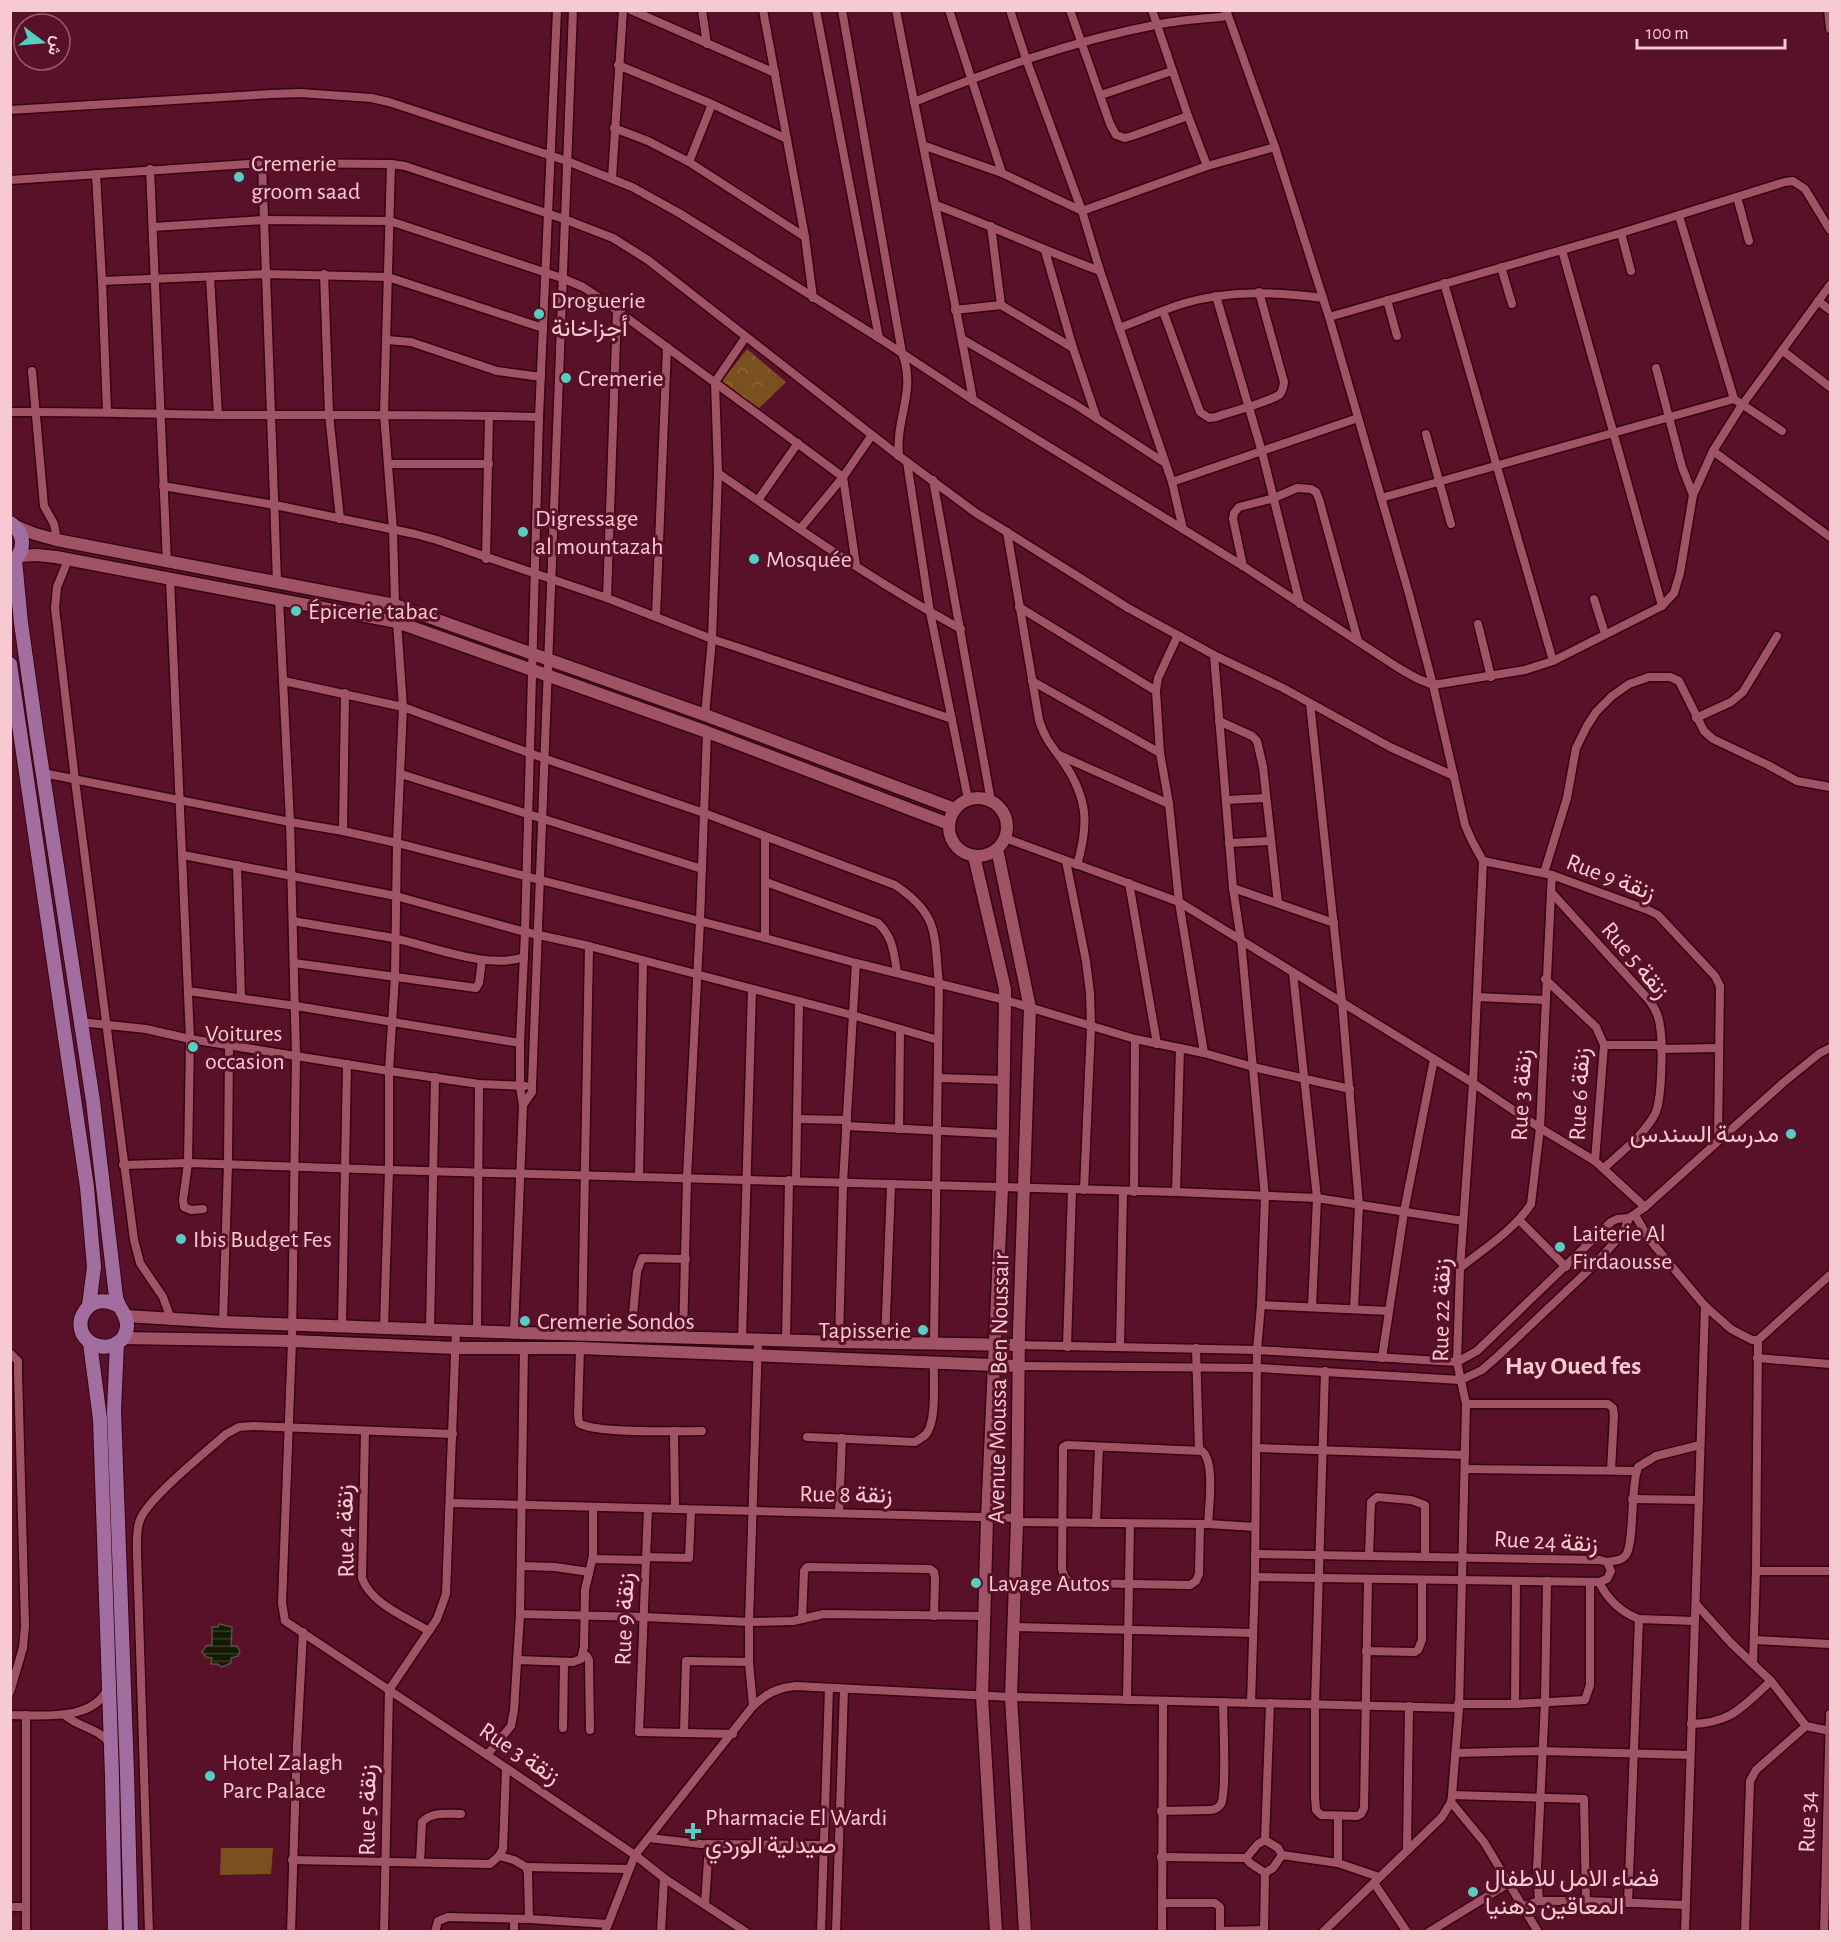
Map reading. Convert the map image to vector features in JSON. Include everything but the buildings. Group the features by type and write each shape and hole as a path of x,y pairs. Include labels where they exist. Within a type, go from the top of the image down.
{"main road":[{"path":"13,524 22,537 22,550 15,560 21,623 93,1101 122,1311 127,1328 120,1341 114,1410 128,1773 131,1932"},
{"path":"10,664 87,1187 93,1267 89,1306 82,1316 81,1328 90,1343 100,1419 115,1932"},
{"path":"89,1306 107,1301 122,1311"},
{"path":"90,1343 101,1348 120,1341"}],"street":[{"path":"487,1755 511,1726 520,1614 524,1347 519,1332 520,1173 523,1105 520,1087 520,1043 539,417 557,10"},
{"path":"523,1105 532,1086 573,10"},
{"path":"612,178 623,10"},
{"path":"631,10 775,74"},
{"path":"702,10 706,44"},
{"path":"763,10 805,237 813,298"},
{"path":"816,10 879,338"},
{"path":"842,10 902,353 908,367 909,386 898,444 899,456"},
{"path":"896,10 925,146 973,400"},
{"path":"949,10 1002,173"},
{"path":"1010,10 1082,211 1100,271 1172,482 1184,529"},
{"path":"1070,10 1112,131 1120,137 1132,136 1188,116"},
{"path":"1152,10 1188,116 1208,166"},
{"path":"1828,10 1830,29"},
{"path":"914,102 972,78 1081,42 1157,24 1227,13 1275,147 1329,317 1433,685 1465,825 1483,861"},
{"path":"618,65 712,104 787,139"},
{"path":"1101,95 1172,70"},
{"path":"10,110 300,93 371,98 567,160 612,178 679,213 879,338 973,400 1243,566 1416,678 1433,685 1525,670 1553,661 1662,606 1674,593 1678,584 1693,495 1738,402 1783,351 1830,285"},
{"path":"689,162 712,104"},
{"path":"614,128 648,141 689,162 805,237"},
{"path":"925,146 1002,173 1082,211 1208,166 1275,147"},
{"path":"262,163 277,582"},
{"path":"10,180 262,163 391,164 405,166 564,219 613,238 628,246 976,513 1128,608 1390,747 1454,776"},
{"path":"391,164 384,414 393,530 395,605"},
{"path":"150,169 167,562"},
{"path":"96,174 107,411"},
{"path":"1329,317 1793,181 1804,189 1830,230"},
{"path":"1737,197 1749,241"},
{"path":"936,205 991,226 1045,251 1100,271"},
{"path":"1679,216 1738,402 1782,431"},
{"path":"153,227 264,220 390,221 562,278 583,288 843,477 856,565"},
{"path":"991,226 1001,305"},
{"path":"1621,233 1631,271"},
{"path":"1562,250 1662,606"},
{"path":"1045,251 1073,348 1097,419"},
{"path":"1501,267 1512,304"},
{"path":"102,281 266,274 388,277 543,328"},
{"path":"324,274 329,414 340,519"},
{"path":"210,277 218,415"},
{"path":"1444,283 1553,661"},
{"path":"1119,328 1184,303 1216,296 1259,292 1323,298"},
{"path":"1163,311 1200,412 1209,418 1216,417 1280,394 1284,382 1259,292"},
{"path":"1216,296 1262,452 1300,604"},
{"path":"1387,300 1397,336"},
{"path":"1818,301 1830,310"},
{"path":"955,310 1001,305 1073,348"},
{"path":"607,598 617,311"},
{"path":"705,715 712,639 718,473 715,382 745,338"},
{"path":"962,339 1034,380 1166,464"},
{"path":"387,340 411,342 497,372 541,377"},
{"path":"656,616 667,347"},
{"path":"1783,351 1830,387"},
{"path":"1656,368 1682,467 1693,495"},
{"path":"32,371 44,506 54,525 57,540"},
{"path":"1381,498 1669,417 1738,402"},
{"path":"10,412 107,411 218,415 384,414 539,417"},
{"path":"486,559 489,416"},
{"path":"1172,482 1358,418"},
{"path":"1425,434 1451,524"},
{"path":"800,529 843,477 872,435"},
{"path":"758,501 798,443"},
{"path":"1713,451 1830,537"},
{"path":"907,462 930,612 968,800"},
{"path":"388,464 489,464"},
{"path":"718,473 856,565 961,629"},
{"path":"933,480 991,801"},
{"path":"163,486 275,505 437,540 486,559 607,598 712,639 952,719"},
{"path":"1243,566 1233,519 1234,513 1245,505 1274,498 1297,488 1316,492 1358,641"},
{"path":"13,524 57,540 395,605 705,715 955,809"},
{"path":"1007,532 1039,720 1044,737 1071,774 1079,790 1083,806 1086,823 1077,864"},
{"path":"15,560 37,555 68,560 397,622 707,732 949,824"},
{"path":"68,560 55,597 75,780 123,1165 138,1257 163,1297 171,1319"},
{"path":"170,580 190,1039 188,1163 183,1200 184,1207 191,1210 203,1209"},
{"path":"279,600 296,1006 289,1427"},
{"path":"1594,600 1605,634"},
{"path":"1019,607 1156,691"},
{"path":"384,1328 389,1170 389,1071 395,976 397,843 404,707 397,622"},
{"path":"1478,624 1491,676"},
{"path":"1178,635 1158,678 1156,691 1160,753 1169,804 1179,902 1204,1053"},
{"path":"1696,718 1731,702 1743,692 1777,636"},
{"path":"1214,655 1233,888 1241,940 1265,1197 1257,1350 1255,1578 1251,1703"},
{"path":"1551,892 1548,874 1567,798 1576,748 1596,712 1612,696 1629,684 1649,677 1670,676 1679,681 1704,731 1722,744 1797,781 1830,787"},
{"path":"284,681 404,707 704,813 895,885 917,901 927,914 933,928 939,985 934,1342"},
{"path":"1032,681 1160,753"},
{"path":"343,831 345,693"},
{"path":"1310,703 1342,1002 1359,1204 1354,1309"},
{"path":"1219,721 1252,736 1257,741 1263,767 1278,903"},
{"path":"683,1337 687,1178 707,732"},
{"path":"1058,755 1169,804"},
{"path":"43,773 397,843 939,985 1005,1000 1135,1039 1204,1053 1253,1067 1350,1089"},
{"path":"401,774 702,869"},
{"path":"980,798 991,801 1000,809 1006,820 1005,838 997,849 986,855 974,856 960,850 951,838 949,824 955,809 968,800 980,798"},
{"path":"1226,800 1266,798"},
{"path":"765,837 765,938"},
{"path":"1005,838 1179,902 1595,1161 1645,1207"},
{"path":"1229,843 1270,841"},
{"name":"Avenue Moussa Ben Noussair","path":"997,849 1030,1008 1018,1345 1017,1520 1011,1697 1024,1932"},
{"path":"183,855 396,896 525,932 589,946 852,1015 938,1040"},
{"name":"Avenue Moussa Ben Noussair","path":"974,856 1005,989 1002,1188 987,1518 982,1696 996,1932"},
{"path":"1066,861 1086,961 1091,1027 1084,1190"},
{"name":"Rue 9 زنقة","path":"1483,861 1548,874 1635,904 1658,915 1715,976 1720,986 1718,1139"},
{"name":"Rue 22 زنقة","path":"1451,1798 1458,1706 1465,1469 1466,1404 1457,1362 1460,1268 1478,997 1483,861"},
{"path":"237,865 241,998"},
{"path":"766,882 878,923 885,929 892,943 897,973"},
{"path":"1129,883 1157,1044"},
{"path":"1233,888 1334,923"},
{"name":"Rue 3 زنقة","path":"1460,1268 1519,1220 1531,1204 1540,1128 1545,979 1551,892"},
{"name":"Rue 5 زنقة","path":"1551,892 1649,1000 1656,1010 1660,1025 1659,1099 1655,1114 1645,1128 1604,1168"},
{"path":"293,921 395,939 482,960 516,960 524,957"},
{"path":"589,946 585,1175 588,1334 593,1349"},
{"path":"294,963 476,988 479,983 482,960"},
{"path":"639,1177 643,961"},
{"path":"839,1342 843,1183 856,963"},
{"path":"1293,973 1317,1198 1312,1307"},
{"name":"Rue 6 زنقة","path":"1545,979 1596,1027 1604,1045 1595,1161"},
{"path":"742,1339 752,989"},
{"path":"188,991 296,1006 520,1043"},
{"path":"1478,997 1545,1000"},
{"path":"786,1341 792,1180 797,1119 799,1001"},
{"path":"80,1022 146,1029 190,1039 479,1084 532,1086"},
{"path":"899,1129 900,1029"},
{"path":"1134,1192 1135,1039"},
{"path":"223,1322 229,1045"},
{"path":"1604,1045 1719,1048"},
{"path":"1176,1192 1180,1048"},
{"path":"120,1341 292,1341 455,1348 580,1348 1018,1366 1258,1368 1461,1380 1471,1376 1498,1356 1594,1265 1623,1233 1632,1217 1718,1139 1784,1082 1820,1053 1830,1048"},
{"path":"1382,1358 1404,1212 1434,1059"},
{"path":"342,1326 347,1064"},
{"path":"429,1329 435,1077"},
{"path":"938,1078 1003,1080"},
{"path":"477,1330 479,1084"},
{"path":"797,1119 899,1129 1003,1134"},
{"path":"123,1165 228,1164 1176,1192 1317,1198 1463,1221"},
{"path":"885,1342 891,1185"},
{"path":"1067,1347 1072,1190"},
{"path":"1120,1347 1123,1192"},
{"path":"122,1311 171,1319 223,1322 786,1341 1196,1348 1457,1362 1477,1351 1611,1222 1632,1217"},
{"path":"1632,1217 1705,1306 1731,1329 1752,1340 1758,1340 1830,1275"},
{"path":"1519,1220 1566,1267"},
{"path":"631,1335 637,1272 642,1258 686,1259"},
{"path":"1261,1305 1389,1311"},
{"path":"1684,1932 1705,1306"},
{"path":"389,1690 429,1631 442,1608 446,1594 456,1330"},
{"path":"753,1706 749,1662 749,1622 758,1340"},
{"path":"1753,1663 1758,1340"},
{"path":"580,1348 579,1423 593,1428 702,1431"},
{"path":"1196,1348 1201,1450"},
{"path":"10,1353 18,1361 25,1626 22,1648 10,1692"},
{"path":"1757,1358 1830,1364"},
{"path":"807,1437 915,1442 927,1433 932,1419 934,1362"},
{"path":"10,1366 18,1373"},
{"path":"1325,1371 1315,1704 1316,1810 1321,1815 1357,1816 1364,1808 1368,1579"},
{"path":"1466,1404 1608,1404 1614,1415 1611,1470"},
{"path":"149,1932 137,1553 137,1530 140,1519 158,1496 226,1434 239,1427 453,1434"},
{"name":"Rue 3 زنقة","path":"289,1427 282,1602 285,1621 487,1755 746,1932"},
{"name":"Rue 4 زنقة","path":"365,1431 362,1578 365,1588 384,1604 429,1631"},
{"path":"674,1431 675,1509"},
{"path":"839,1513 842,1438"},
{"path":"1607,1562 1622,1558 1629,1550 1632,1499 1638,1467 1648,1459 1700,1444"},
{"path":"1067,1445 1201,1450 1208,1456 1210,1468 1199,1574 1196,1581 1190,1585 1180,1586 1068,1581 1062,1569 1063,1447 1067,1445"},
{"path":"1096,1523 1099,1447"},
{"path":"1257,1448 1465,1455"},
{"path":"1465,1469 1636,1471"},
{"path":"1369,1556 1371,1502 1377,1497 1411,1500 1425,1505 1425,1557"},
{"path":"1632,1499 1699,1500"},
{"name":"Rue 8 زنقة","path":"451,1503 1255,1527"},
{"path":"517,1660 564,1662 578,1660 583,1654 585,1590 593,1559 593,1507"},
{"name":"Rue 9 زنقة","path":"648,1509 639,1732 684,1733"},
{"path":"593,1559 689,1558 692,1510"},
{"path":"1127,1700 1130,1524"},
{"name":"Rue 24 زنقة","path":"1255,1554 1600,1560 1607,1562 1610,1566 1610,1575 1607,1579 1594,1582 1255,1578"},
{"path":"521,1566 555,1567 589,1572"},
{"path":"802,1619 804,1571 807,1567 930,1569 935,1575 934,1616"},
{"path":"1756,1571 1830,1571"},
{"path":"1366,1652 1415,1652 1418,1650 1422,1640 1422,1580"},
{"path":"1515,1704 1516,1581"},
{"path":"1539,1901 1537,1869 1545,1701 1547,1581"},
{"path":"1594,1582 1613,1604 1630,1616 1639,1619 1695,1621"},
{"path":"435,1932 438,1921 448,1917 529,1919 606,1928 635,1855 753,1706 777,1688 796,1686 1011,1697 1409,1706 1579,1702 1587,1698 1590,1685 1594,1582"},
{"path":"1696,1604 1731,1643 1771,1681 1806,1725 1830,1731"},
{"path":"520,1614 749,1622 802,1619 824,1614 985,1616"},
{"path":"1628,1903 1639,1619"},
{"path":"1013,1627 1253,1633"},
{"path":"291,1932 292,1860 303,1632"},
{"path":"1754,1640 1830,1644"},
{"path":"583,1654 589,1660 590,1730"},
{"path":"733,1734 684,1733 686,1661 749,1662"},
{"path":"563,1728 564,1662"},
{"path":"10,1715 66,1716 77,1710 89,1708 97,1703 107,1690 109,1678"},
{"path":"1691,1724 1723,1720 1740,1709 1771,1681"},
{"path":"821,1932 829,1688"},
{"path":"836,1932 844,1689"},
{"name":"Rue 5 زنقة","path":"384,1932 389,1690"},
{"path":"1162,1932 1163,1701"},
{"path":"1161,1812 1209,1810 1216,1809 1220,1804 1223,1782 1223,1702"},
{"path":"1265,1840 1270,1703"},
{"path":"1407,1850 1409,1706"},
{"name":"Rue 34","path":"1824,1932 1828,1861 1830,1714"},
{"path":"26,1715 26,1932"},
{"path":"66,1716 75,1723 99,1732 111,1746"},
{"path":"1745,1932 1750,1781 1756,1770 1806,1725"},
{"path":"1456,1753 1542,1751 1690,1755"},
{"path":"292,1860 490,1864 503,1849 506,1768"},
{"path":"1451,1798 1540,1797 1582,1798 1586,1801 1586,1901"},
{"path":"1323,1932 1442,1817 1451,1798"},
{"path":"1451,1798 1484,1842 1538,1932"},
{"path":"420,1862 422,1822 435,1815 461,1814"},
{"path":"1338,1815 1338,1863"},
{"path":"649,1838 709,1844 824,1845"},
{"path":"1265,1840 1278,1848 1282,1855"},
{"path":"1246,1858 1258,1844 1265,1840"},
{"path":"705,1905 709,1844"},
{"path":"1282,1855 1338,1863 1376,1880 1407,1931"},
{"path":"1265,1872 1273,1868 1282,1855"},
{"path":"499,1856 514,1860 526,1867 629,1869"},
{"path":"1161,1857 1246,1858"},
{"path":"1246,1858 1265,1872"},
{"path":"526,1867 529,1919"},
{"path":"1162,1903 1215,1903 1220,1907 1220,1931 1264,1931 1265,1872"},
{"path":"661,1932 664,1878"},
{"path":"1429,1932 1509,1883"},
{"path":"1523,1906 1539,1901 1685,1905"},
{"path":"10,1907 25,1907"},
{"path":"514,1919 514,1932"}],"green space":[{"path":"747,349 786,382 758,409 721,382"},
{"path":"221,1848 273,1848 271,1874 220,1875"}],"shaded area":[{"path":"219,1624 232,1627 231,1646 237,1646 240,1651 238,1656 231,1658 231,1663 222,1667 211,1664 212,1658 206,1657 202,1652 206,1646 212,1645 212,1627 218,1627"}],"place":[{"name":"Cremerie groom saad","path":"239,177"},
{"name":"Droguerie أجزاخانة","path":"539,314"},
{"name":"Cremerie","path":"566,378"},
{"name":"Digressage al mountazah","path":"523,532"},
{"name":"Mosquée","path":"754,559"},
{"name":"Épicerie tabac","path":"296,611"},
{"name":"Voitures occasion","path":"193,1047"},
{"name":"مدرسة السندس","path":"1791,1134"},
{"name":"Ibis Budget Fes","path":"181,1239"},
{"name":"Laiterie Al Firdaousse","path":"1560,1247"},
{"name":"Cremerie Sondos","path":"525,1321"},
{"name":"Tapisserie","path":"923,1330"},
{"name":"Lavage Autos","path":"976,1583"},
{"name":"Hotel Zalagh Parc Palace","path":"210,1776"},
{"name":"Pharmacie El Wardi صيدلية الوردي","path":"693,1831"},
{"name":"فضاء الامل للاطفال المعاقين دهنيا","path":"1473,1892"}],"district":[{"name":"Hay Oued fes","path":"1573,1365"}]}
